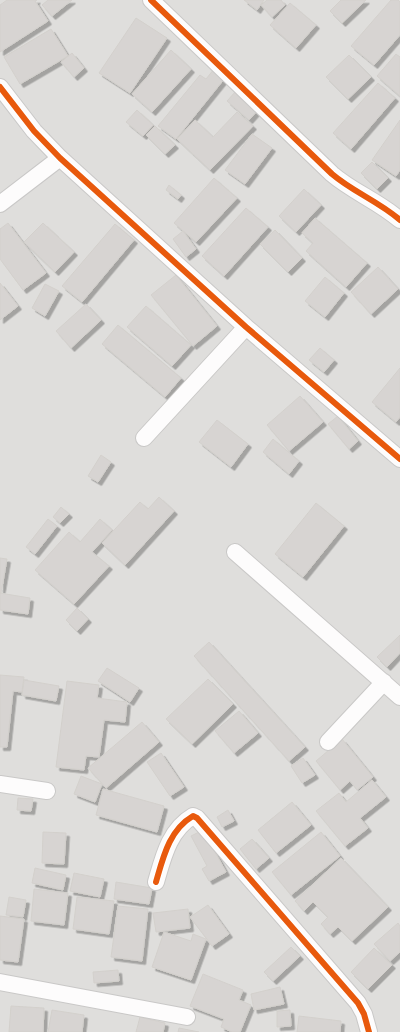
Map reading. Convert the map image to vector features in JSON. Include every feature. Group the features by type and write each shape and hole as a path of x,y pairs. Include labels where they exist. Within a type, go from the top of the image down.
{"street":[{"path":"151,0 332,174 344,184 365,194 400,220"},
{"path":"0,87 34,131 60,158 246,327 400,459"},
{"path":"0,204 60,158"},
{"path":"144,438 246,327"},
{"path":"235,552 400,697"},
{"path":"328,742 384,682"},
{"path":"0,784 47,792"},
{"path":"156,882 165,850 178,828 193,816 197,818 358,1003 364,1014 370,1032"},
{"path":"0,982 187,1017"}],"shaded area":[{"path":"0,0 400,0 400,1032 0,1032"}],"building":[{"path":"7,0 37,0 35,1 48,21 0,52 0,5"},
{"path":"48,0 72,0 52,16 42,5"},
{"path":"244,0 264,0 257,10"},
{"path":"267,0 281,0 285,5 272,17 261,5"},
{"path":"341,0 366,0 342,23 330,11"},
{"path":"391,0 398,0 400,2 400,35 374,65 351,46"},
{"path":"290,3 316,25 296,48 270,25"},
{"path":"136,18 167,38 130,93 99,73"},
{"path":"51,29 68,56 20,84 4,57"},
{"path":"171,50 191,69 152,112 132,94"},
{"path":"72,53 84,68 74,77 61,62"},
{"path":"396,54 400,57 400,96 377,76"},
{"path":"349,55 371,77 348,99 326,77"},
{"path":"214,69 225,78 176,139 158,126 200,75 206,79"},
{"path":"378,83 395,98 351,149 333,133"},
{"path":"236,91 258,110 249,120 227,101"},
{"path":"137,110 153,125 143,136 126,122"},
{"path":"237,112 253,126 210,170 177,139 195,120 213,137"},
{"path":"400,120 400,170 396,176 372,160"},
{"path":"155,126 175,145 165,154 146,135"},
{"path":"252,134 272,148 245,184 225,170"},
{"path":"372,162 388,178 377,189 361,173"},
{"path":"214,178 237,198 196,242 174,223"},
{"path":"169,185 181,195 178,199 166,190"},
{"path":"304,189 321,205 296,232 279,216"},
{"path":"246,208 268,227 224,276 202,256"},
{"path":"315,218 367,263 346,287 306,251 313,243 302,233"},
{"path":"8,223 46,273 23,290 0,259 0,229"},
{"path":"43,223 74,252 55,272 24,242"},
{"path":"115,224 134,240 82,302 62,286"},
{"path":"275,230 302,258 288,272 260,244"},
{"path":"183,231 196,249 186,257 173,239"},
{"path":"378,267 398,289 371,314 351,292"},
{"path":"176,275 217,326 193,346 151,295"},
{"path":"325,277 344,293 325,317 305,301"},
{"path":"0,283 18,306 0,320"},
{"path":"45,284 59,291 45,316 32,308"},
{"path":"86,304 101,320 71,348 56,331"},
{"path":"146,306 191,345 172,366 127,327"},
{"path":"118,325 181,378 165,397 102,344"},
{"path":"320,348 334,360 324,372 309,360"},
{"path":"400,368 400,417 396,422 372,402"},
{"path":"300,396 323,422 289,451 267,425"},
{"path":"338,416 358,441 349,449 328,424"},
{"path":"217,420 248,444 231,467 199,442"},
{"path":"273,439 299,461 289,474 263,452"},
{"path":"101,455 111,462 98,482 88,476"},
{"path":"159,497 174,511 125,565 102,543 140,502 148,509"},
{"path":"316,503 344,526 303,577 275,554"},
{"path":"61,507 69,514 60,523 53,517"},
{"path":"48,519 57,526 35,554 26,547"},
{"path":"100,519 112,530 92,552 109,566 74,604 35,570 69,532 80,542"},
{"path":"0,558 7,559 1,593 0,593"},
{"path":"0,593 30,598 28,614 0,610"},
{"path":"77,608 88,619 77,631 66,620"},
{"path":"400,635 400,653 387,667 377,657"},
{"path":"209,642 305,747 289,761 194,656"},
{"path":"107,668 139,688 130,702 98,681"},
{"path":"0,675 24,677 22,692 13,691 7,747 0,747"},
{"path":"208,679 233,704 192,744 166,719"},
{"path":"24,680 59,686 56,701 22,695"},
{"path":"67,681 99,685 97,698 127,702 125,722 104,720 99,757 86,756 84,770 56,767"},
{"path":"239,711 258,733 234,753 215,731"},
{"path":"142,722 159,742 106,788 88,768"},
{"path":"342,739 373,777 357,790 350,781 340,790 316,761"},
{"path":"161,753 184,787 170,796 147,762"},
{"path":"303,758 315,775 302,783 291,766"},
{"path":"81,776 102,784 95,802 74,794"},
{"path":"372,780 386,797 360,818 368,828 345,846 316,811 339,793 346,802"},
{"path":"103,789 164,806 157,832 96,815"},
{"path":"18,798 33,799 31,811 17,810"},
{"path":"292,802 311,825 276,853 258,830"},
{"path":"228,810 234,821 222,827 217,817"},
{"path":"203,830 226,872 209,881 202,869 207,866 191,836"},
{"path":"43,832 66,833 64,864 42,863"},
{"path":"321,832 340,856 291,895 272,872"},
{"path":"252,839 269,858 256,869 240,849"},
{"path":"341,858 388,907 352,941 338,927 330,934 321,924 328,917 313,902 304,911 295,901"},
{"path":"35,868 66,875 63,890 32,883"},
{"path":"74,873 104,879 100,897 70,891"},
{"path":"116,882 152,888 149,904 114,899"},
{"path":"34,889 68,893 64,925 31,921"},
{"path":"9,897 26,900 23,917 6,915"},
{"path":"77,897 114,901 109,934 73,929"},
{"path":"208,905 229,934 212,946 190,917"},
{"path":"118,906 148,909 142,961 111,957"},
{"path":"188,909 190,928 156,932 153,913"},
{"path":"0,916 24,919 18,962 0,960"},
{"path":"398,923 400,926 400,952 390,961 374,944"},
{"path":"164,932 191,941 193,934 206,939 191,980 152,967"},
{"path":"291,947 300,956 273,981 264,972"},
{"path":"374,948 392,965 368,989 351,972"},
{"path":"118,970 119,981 94,983 93,972"},
{"path":"203,974 243,990 239,1000 251,1005 240,1032 232,1032 221,1027 224,1019 190,1006"},
{"path":"280,987 284,1004 254,1010 251,994"},
{"path":"11,1006 44,1008 43,1032 9,1032"},
{"path":"52,1010 84,1015 82,1032 48,1032"},
{"path":"290,1010 291,1026 277,1027 277,1011"},
{"path":"299,1016 341,1021 340,1032 297,1032"},
{"path":"140,1017 165,1023 163,1032 136,1032"},
{"path":"179,1028 199,1032 178,1032"}],"cycle path":[{"path":"151,0 332,174 348,186 392,213 400,220"},
{"path":"0,87 34,131 60,158 246,327 400,459"},
{"path":"156,882 164,854 178,829 193,816 197,818 358,1003 364,1014 369,1032"}]}
